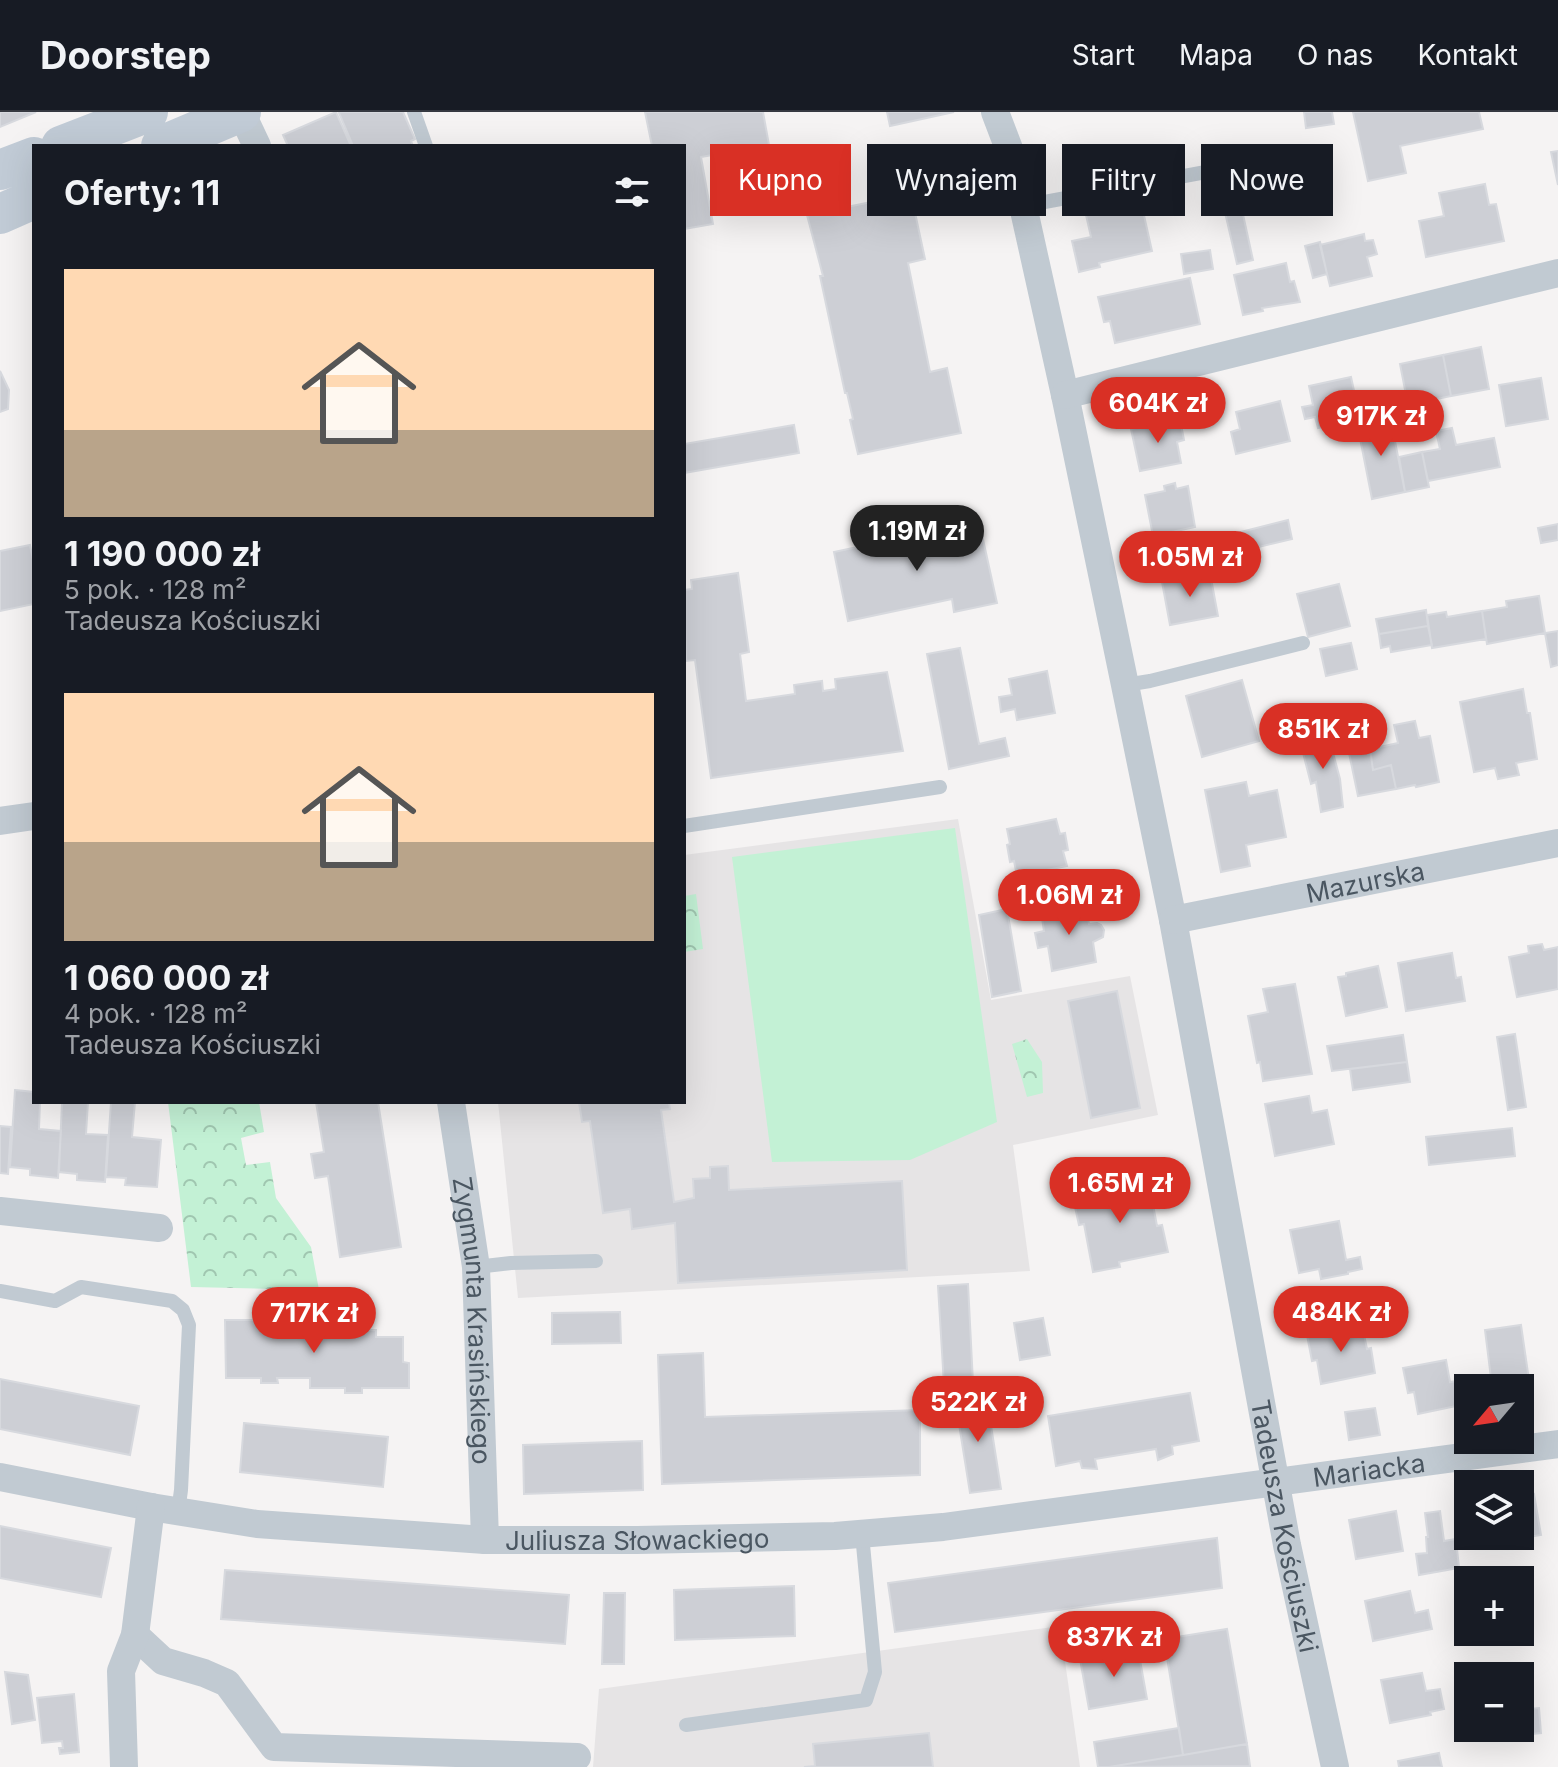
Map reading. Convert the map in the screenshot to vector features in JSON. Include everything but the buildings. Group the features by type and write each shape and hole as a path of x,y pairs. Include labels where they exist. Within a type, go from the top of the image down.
{"street":[{"path":"66,144 148,112"},
{"path":"166,144 241,112 256,144"},
{"name":"Tadeusza Kościuszki","path":"995,112 1007,144"},
{"name":"Tadeusza Kościuszki","path":"1011,112 1011,144"},
{"path":"0,170 32,158"},
{"path":"0,214 32,200"},
{"name":"Tadeusza Kościuszki","path":"1025,216 1173,920 1275,1481 1335,1767"},
{"path":"1065,395 1558,273"},
{"path":"0,821 32,816"},
{"name":"Mazurska","path":"1173,920 1558,843"},
{"name":"Zygmunta Krasińskiego","path":"451,1104 476,1267 485,1540"},
{"path":"0,1211 159,1228"},
{"name":"Mariacka","path":"1275,1481 1558,1444"},
{"name":"Juliusza Słowackiego","path":"0,1477 164,1510 257,1524 485,1540 637,1540 862,1534 943,1527 1275,1481"},
{"path":"124,1767 121,1671 135,1635 164,1510"},
{"path":"135,1635 163,1661 227,1683 274,1747 577,1757"}],"lane":[{"path":"414,112 425,144"},
{"path":"1046,202 1201,173"},
{"path":"1125,685 1303,643"},
{"path":"686,826 940,787"},
{"path":"476,1267 596,1261"},
{"path":"0,1291 55,1301 81,1287 172,1301 183,1310 189,1325 181,1490 164,1510"},
{"path":"686,1725 866,1700 875,1672 862,1534"}],"shaded area":[{"path":"958,819 991,1000 1130,976 1158,1115 1013,1145 1030,1271 518,1298 498,1104 686,1104 686,855"},
{"path":"1060,1626 1080,1767 593,1767 599,1689"}],"green space":[{"path":"955,828 997,1122 910,1160 772,1162 732,857"},
{"path":"696,894 703,949 686,952 686,896"},
{"path":"1027,1039 1042,1062 1043,1093 1027,1097 1012,1044"},
{"path":"168,1104 259,1104 264,1132 241,1138 246,1165 270,1162 276,1198 311,1247 319,1290 191,1287"}]}
